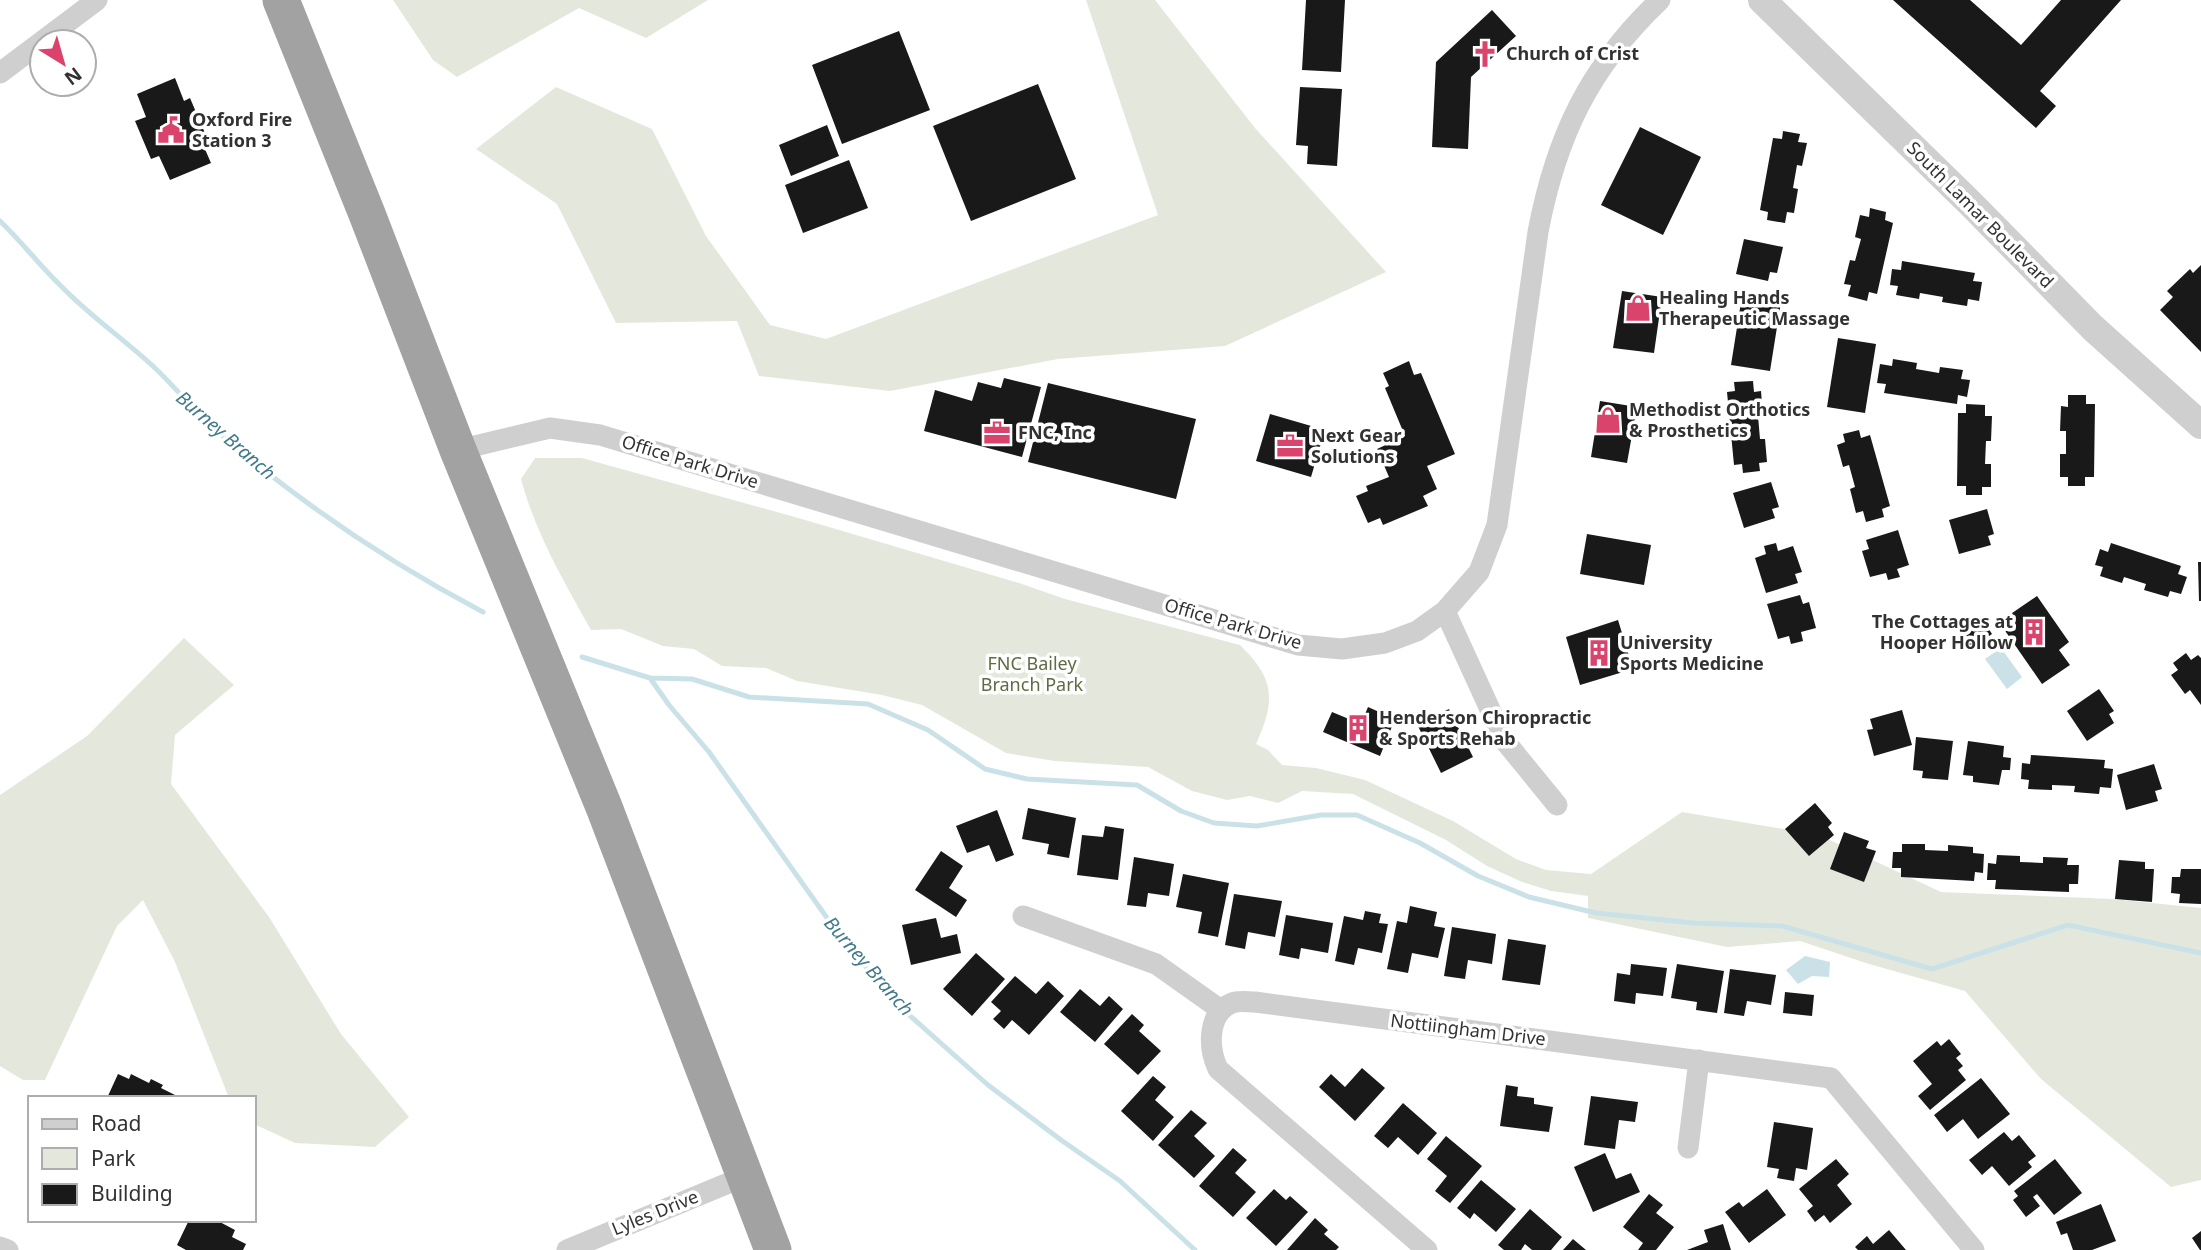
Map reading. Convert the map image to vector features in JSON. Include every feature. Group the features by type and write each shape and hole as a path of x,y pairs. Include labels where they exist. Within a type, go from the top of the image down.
{"highway":[{"path":"281,0 458,450 604,807 773,1250"}],"street":[{"path":"0,73 97,0"},
{"name":"Office Park Drive","path":"458,450 550,428 600,435 1298,645 1342,649 1385,643 1417,631 1446,611 1479,572 1497,525 1546,187 1578,105 1594,75 1634,24 1660,0"},
{"name":"South Lamar Boulevard","path":"1762,0 1972,205 2093,328 2201,425"},
{"path":"1446,611 1504,740 1557,805"},
{"path":"1023,916 1156,964 1221,1010 1212,1030 1213,1058 1218,1069 1427,1250"},
{"name":"Nottiingham Drive","path":"1221,1010 1235,1002 1255,1002 1831,1078 1973,1250"},
{"path":"1688,1148 1699,1060"},
{"name":"Lyles Drive","path":"566,1250 743,1177"},
{"path":"0,1247 8,1250"}],"green space":[{"path":"393,0 708,0 646,38 579,8 457,77 433,60"},
{"path":"1086,0 1155,0 1255,128 1386,272 1225,346 1058,359 890,391 759,376 737,321 616,323 557,204 476,149 556,87 652,129 706,236 770,325 826,339 1158,215"},
{"name":"FNC Bailey Branch Park","path":"535,458 582,458 795,517 1065,599 1240,645 1260,669 1269,691 1267,715 1256,744 1268,750 1282,765 1316,768 1365,780 1453,821 1516,859 1546,870 1591,874 1682,812 1819,835 1941,892 2113,899 2201,908 2201,1180 2171,1187 2041,1079 1965,991 1800,941 1727,947 1588,918 1588,896 1551,891 1522,882 1487,866 1446,840 1353,794 1302,791 1278,803 1250,796 1227,800 1192,791 1148,767 1055,761 1006,753 922,705 882,695 797,681 766,668 722,666 694,649 663,646 621,629 591,630 551,556 527,499 521,479"},
{"path":"184,638 234,685 175,735 171,784 269,917 341,1034 409,1117 375,1147 295,1143 256,1125 256,1096 228,1096 175,962 143,900 117,926 45,1080 23,1080 0,1066 0,795 87,736"}],"water":[{"path":"2001,648 2022,677 2007,689 1985,659"},
{"path":"1805,956 1830,962 1829,977 1812,976 1798,984 1786,970"}],"building":[{"path":"1306,0 1345,0 1341,72 1302,70"},
{"path":"1893,0 1970,0 2021,45 2061,0 2121,0 2040,91 2056,106 2036,128"},
{"path":"1492,10 1516,36 1471,77 1468,149 1432,147 1436,62"},
{"path":"899,31 930,110 842,144 812,65"},
{"name":"Oxford Fire Station 3","path":"175,78 184,101 190,98 207,138 201,140 211,163 170,180 159,156 151,159 135,121 146,117 137,94"},
{"path":"1038,84 1076,179 971,221 933,126"},
{"path":"1300,87 1342,89 1337,166 1307,164 1308,146 1296,145"},
{"path":"827,125 839,156 791,176 779,145"},
{"path":"1640,127 1701,157 1663,235 1601,205"},
{"path":"1783,131 1800,134 1798,142 1807,143 1802,166 1797,165 1793,188 1798,189 1794,213 1787,212 1785,223 1767,220 1768,212 1760,210 1773,138 1782,139"},
{"path":"849,160 868,208 803,233 785,185"},
{"path":"1870,208 1886,212 1885,220 1893,223 1877,294 1869,292 1867,301 1848,296 1851,285 1844,284 1850,260 1855,261 1861,239 1855,237 1860,215 1869,217"},
{"path":"1744,239 1783,247 1777,273 1770,272 1768,281 1736,274"},
{"path":"1902,261 1975,273 1973,281 1982,282 1979,301 1968,299 1967,306 1942,302 1943,297 1920,293 1919,299 1896,295 1898,286 1890,285 1892,269 1901,270"},
{"path":"2201,265 2201,352 2160,310 2173,297 2167,291 2190,269 2193,273"},
{"path":"1622,291 1662,297 1654,353 1613,348"},
{"path":"1742,296 1781,302 1770,371 1731,365"},
{"path":"1838,338 1876,344 1865,413 1827,407"},
{"path":"1893,359 1917,363 1916,369 1939,373 1940,367 1963,370 1961,379 1970,380 1967,397 1958,395 1957,404 1884,393 1886,384 1877,383 1880,364 1892,366"},
{"path":"1409,361 1414,375 1421,373 1455,454 1427,466 1437,489 1423,496 1428,506 1383,525 1380,518 1368,523 1356,496 1368,491 1366,486 1389,477 1377,449 1405,436 1385,388 1389,386 1383,373"},
{"path":"1004,378 1041,387 1022,457 924,431 935,390 972,401 978,382 1001,388"},
{"path":"1753,381 1754,392 1761,391 1763,416 1758,416 1760,439 1765,439 1767,462 1759,463 1760,471 1743,473 1742,464 1734,465 1727,392 1735,391 1734,382"},
{"path":"1048,383 1196,419 1176,499 1028,462"},
{"path":"2068,395 2086,395 2086,404 2095,404 2094,477 2085,477 2085,486 2068,486 2068,477 2060,477 2060,454 2066,454 2066,431 2060,431 2061,406 2068,407"},
{"path":"1600,401 1637,407 1627,463 1591,457"},
{"path":"1966,404 1985,405 1985,416 1992,416 1991,441 1986,441 1985,464 1991,464 1991,487 1982,487 1982,495 1966,495 1966,486 1957,486 1958,413 1966,413"},
{"name":"Next Gear Solutions","path":"1270,414 1325,430 1311,477 1256,461"},
{"path":"1859,430 1861,438 1870,435 1890,506 1882,509 1884,517 1866,522 1863,511 1856,513 1850,489 1855,487 1849,465 1843,467 1837,445 1845,442 1843,434"},
{"path":"1771,482 1779,507 1772,509 1775,518 1744,528 1733,493"},
{"path":"1987,509 1994,534 1988,536 1991,545 1959,554 1949,520"},
{"path":"1898,530 1909,565 1897,569 1900,577 1888,580 1886,573 1870,577 1862,551 1869,549 1866,540"},
{"path":"1587,534 1651,545 1644,585 1580,574"},
{"path":"1776,543 1778,551 1793,546 1802,572 1795,574 1798,583 1766,593 1755,558 1766,554 1764,546"},
{"path":"2111,543 2181,566 2178,574 2187,577 2181,594 2170,591 2168,597 2144,590 2146,584 2124,577 2122,583 2100,576 2103,567 2095,565 2100,549 2108,552"},
{"path":"2198,562 2201,562 2201,601 2199,601"},
{"path":"1800,595 1803,604 1809,602 1816,628 1801,632 1803,641 1791,644 1789,636 1778,639 1767,604"},
{"name":"The Cottages at Hooper Hollow","path":"2037,596 2069,642 2059,650 2070,665 2042,684 1999,622"},
{"name":"University Sports Medicine","path":"1618,620 1633,669 1580,685 1566,637"},
{"path":"1983,620 1992,634 1972,648 1962,635"},
{"path":"2186,653 2191,660 2198,655 2201,658 2201,705 2190,690 2185,694 2171,675 2178,670 2173,663"},
{"path":"2099,689 2114,711 2109,714 2114,723 2087,741 2067,711"},
{"name":"Henderson Chiropractic & Sports Rehab","path":"1368,707 1395,719 1380,756 1323,732 1332,712 1361,724"},
{"path":"1449,709 1473,757 1441,773 1417,724"},
{"path":"1902,710 1912,745 1874,756 1867,730 1873,729 1870,719"},
{"path":"1916,737 1953,741 1948,780 1922,778 1923,771 1913,770"},
{"path":"1968,741 2004,746 2003,757 2011,758 2010,770 2002,770 1999,785 1973,782 1973,776 1963,775"},
{"path":"2031,755 2105,760 2104,768 2113,769 2111,788 2100,787 2099,794 2074,792 2075,786 2052,785 2052,790 2028,789 2029,780 2021,779 2022,763 2030,764"},
{"path":"2154,764 2162,789 2155,791 2158,801 2126,810 2117,775"},
{"path":"1815,803 1832,823 1828,827 1834,835 1809,856 1785,829"},
{"path":"1028,808 1076,818 1069,858 1047,854 1049,844 1022,839"},
{"path":"997,810 1014,855 996,862 989,845 967,853 956,826"},
{"path":"1105,826 1124,829 1118,880 1077,875 1082,835 1103,837"},
{"path":"1844,832 1869,841 1866,848 1876,851 1864,882 1830,869"},
{"path":"1902,844 1925,844 1925,850 1948,851 1948,845 1973,847 1973,853 1984,854 1983,873 1975,872 1974,881 1901,877 1901,868 1892,868 1893,852 1902,852"},
{"path":"941,851 963,866 949,888 967,900 956,917 915,890"},
{"path":"1997,855 2020,856 2020,862 2043,863 2043,857 2068,858 2067,865 2079,865 2078,884 2069,884 2069,892 1995,889 1996,880 1987,880 1988,863 1996,864"},
{"path":"1134,857 1174,864 1169,896 1148,893 1146,907 1127,905"},
{"path":"2119,860 2145,862 2145,869 2154,869 2152,902 2115,899"},
{"path":"2181,869 2201,869 2201,904 2179,903 2180,894 2171,893 2172,877 2180,877"},
{"path":"1183,874 1229,883 1218,937 1198,933 1202,912 1176,907"},
{"path":"1234,894 1282,901 1275,937 1248,932 1245,949 1225,945"},
{"path":"1410,906 1437,912 1434,926 1445,928 1438,958 1412,953 1408,973 1387,969 1397,921 1407,923"},
{"path":"1365,911 1381,914 1379,923 1388,924 1382,953 1358,948 1354,965 1335,961 1344,916 1363,920"},
{"path":"1286,915 1333,923 1328,953 1301,948 1299,959 1279,955"},
{"path":"936,918 941,938 957,934 961,953 911,965 902,925"},
{"path":"1452,927 1496,934 1492,964 1468,960 1465,979 1444,976"},
{"path":"1508,939 1546,945 1540,985 1502,980"},
{"path":"976,953 1005,979 972,1016 943,989"},
{"path":"1631,964 1667,968 1663,996 1636,993 1635,1004 1614,1001 1617,973 1630,975"},
{"path":"1677,964 1724,971 1717,1013 1696,1010 1697,1002 1671,998"},
{"path":"1730,969 1776,975 1771,1005 1747,1001 1744,1016 1724,1013"},
{"path":"1015,976 1036,994 1048,981 1064,996 1029,1035 1012,1020 1004,1029 993,1019 1001,1011 991,1002"},
{"path":"1080,989 1100,1006 1109,996 1123,1009 1095,1042 1060,1012"},
{"path":"1785,992 1814,995 1812,1016 1783,1013"},
{"path":"1132,1014 1144,1025 1139,1031 1161,1051 1138,1075 1104,1044"},
{"path":"1949,1039 1961,1054 1956,1058 1963,1066 1958,1070 1966,1080 1930,1110 1918,1096 1932,1084 1913,1061 1937,1041 1941,1046"},
{"path":"1362,1068 1385,1088 1355,1121 1319,1087 1331,1074 1345,1087"},
{"path":"118,1074 129,1079 131,1074 149,1083 151,1079 177,1096 108,1096"},
{"path":"1153,1076 1166,1087 1155,1100 1174,1117 1153,1141 1121,1111"},
{"path":"1981,1078 2010,1114 1978,1139 1963,1119 1947,1132 1934,1115"},
{"path":"1506,1085 1518,1087 1517,1096 1534,1098 1534,1104 1553,1107 1549,1132 1500,1126"},
{"path":"1591,1096 1638,1102 1635,1122 1619,1120 1615,1149 1584,1145"},
{"path":"1403,1103 1437,1133 1418,1155 1398,1137 1388,1148 1374,1136"},
{"path":"1191,1110 1207,1123 1194,1136 1215,1156 1194,1178 1158,1145"},
{"path":"1774,1122 1813,1128 1807,1170 1796,1168 1794,1181 1777,1178 1779,1169 1767,1167"},
{"path":"2004,1132 2012,1141 2019,1135 2036,1156 2028,1162 2032,1167 2009,1186 1992,1166 1982,1175 1969,1160"},
{"path":"1446,1136 1482,1166 1450,1203 1435,1191 1447,1176 1427,1159"},
{"path":"1233,1148 1247,1160 1235,1173 1256,1192 1233,1217 1199,1186"},
{"path":"1605,1153 1616,1179 1631,1173 1640,1192 1593,1212 1574,1167"},
{"path":"1836,1159 1849,1174 1837,1185 1852,1204 1830,1223 1824,1215 1815,1222 1807,1211 1813,1206 1799,1189"},
{"path":"2055,1159 2082,1193 2054,1215 2037,1194 2033,1197 2040,1206 2026,1217 2013,1200 2018,1196 2014,1191"},
{"path":"1481,1180 1516,1209 1496,1232 1474,1213 1470,1219 1457,1208"},
{"path":"1274,1189 1286,1200 1290,1196 1308,1212 1276,1246 1246,1218"},
{"path":"1767,1189 1786,1215 1749,1243 1725,1212 1739,1202 1743,1207"},
{"path":"1649,1194 1663,1205 1656,1213 1674,1227 1656,1250 1638,1250 1643,1243 1623,1227"},
{"path":"2101,1204 2116,1241 2092,1250 2073,1250 2067,1233 2061,1235 2056,1222"},
{"path":"1530,1209 1562,1237 1551,1250 1532,1250 1525,1244 1521,1250 1504,1250 1498,1245"},
{"path":"1315,1218 1328,1230 1324,1234 1339,1247 1336,1250 1287,1250"},
{"path":"188,1222 220,1222 235,1230 232,1237 246,1244 243,1250 186,1250 177,1245"},
{"path":"1723,1224 1731,1250 1687,1250 1708,1242 1704,1230"},
{"path":"1889,1230 1906,1250 1858,1250 1855,1247 1867,1236 1873,1244"},
{"path":"2201,1231 2201,1250 2200,1250 2192,1238"},
{"path":"1573,1239 1586,1250 1563,1250"}],"waterway":[{"name":"Burney Branch","path":"0,221 73,298 155,368 210,424 249,458 345,530 413,573 483,612"},
{"path":"582,657 650,678 692,679 749,697 868,704 928,730 985,769 1027,779 1137,785 1181,811 1214,823 1257,826 1321,815 1357,815 1420,843 1478,876 1529,897 1596,913 1694,923 1782,926 1932,969 2068,925 2201,953"},
{"name":"Burney Branch","path":"650,678 709,752 842,939 899,1006 988,1085 1120,1181 1195,1250"}],"place":[{"name":"Church of Crist","path":"1485,54"},
{"name":"Oxford Fire Station 3","path":"171,130"},
{"name":"Healing Hands Therapeutic Massage","path":"1638,308"},
{"name":"Methodist Orthotics & Prosthetics","path":"1608,420"},
{"name":"FNC, Inc","path":"997,433"},
{"name":"Next Gear Solutions","path":"1290,446"},
{"name":"The Cottages at Hooper Hollow","path":"2034,632"},
{"name":"University Sports Medicine","path":"1599,653"},
{"name":"Henderson Chiropractic & Sports Rehab","path":"1358,728"}]}
